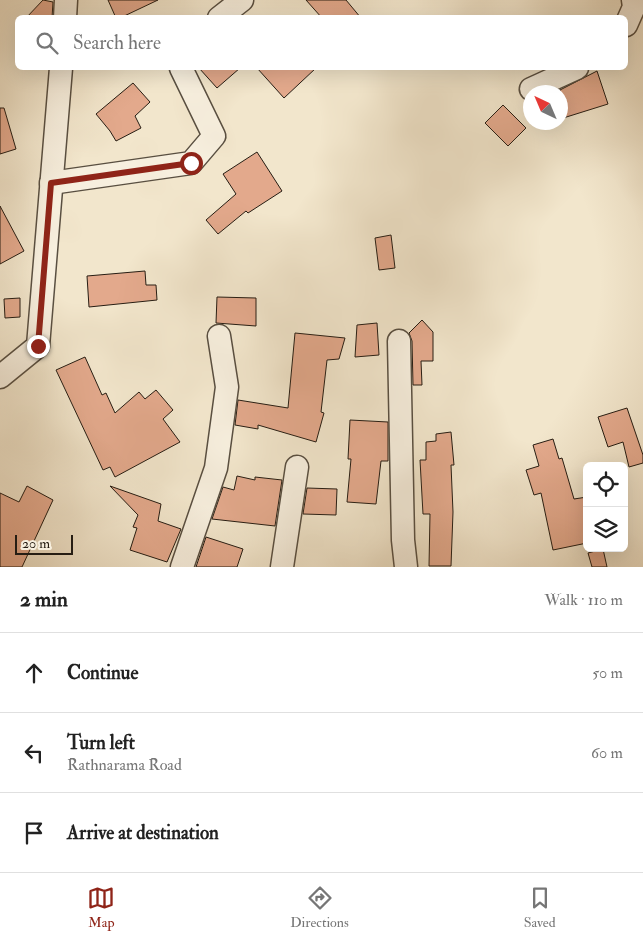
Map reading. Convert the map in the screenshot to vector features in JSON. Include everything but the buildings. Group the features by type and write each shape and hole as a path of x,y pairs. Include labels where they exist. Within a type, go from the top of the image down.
{"street":[{"path":"65,15 66,0"},
{"path":"223,15 242,0"},
{"path":"628,20 634,7 634,0"},
{"path":"0,377 38,346 61,70"},
{"path":"51,183 191,163 214,136 182,70"},
{"path":"540,85 574,70"},
{"path":"182,567 216,468 227,387 219,336"},
{"path":"399,341 403,540 406,567"},
{"path":"282,567 297,467"}],"route":[{"path":"38,346 51,183 191,163"}]}
